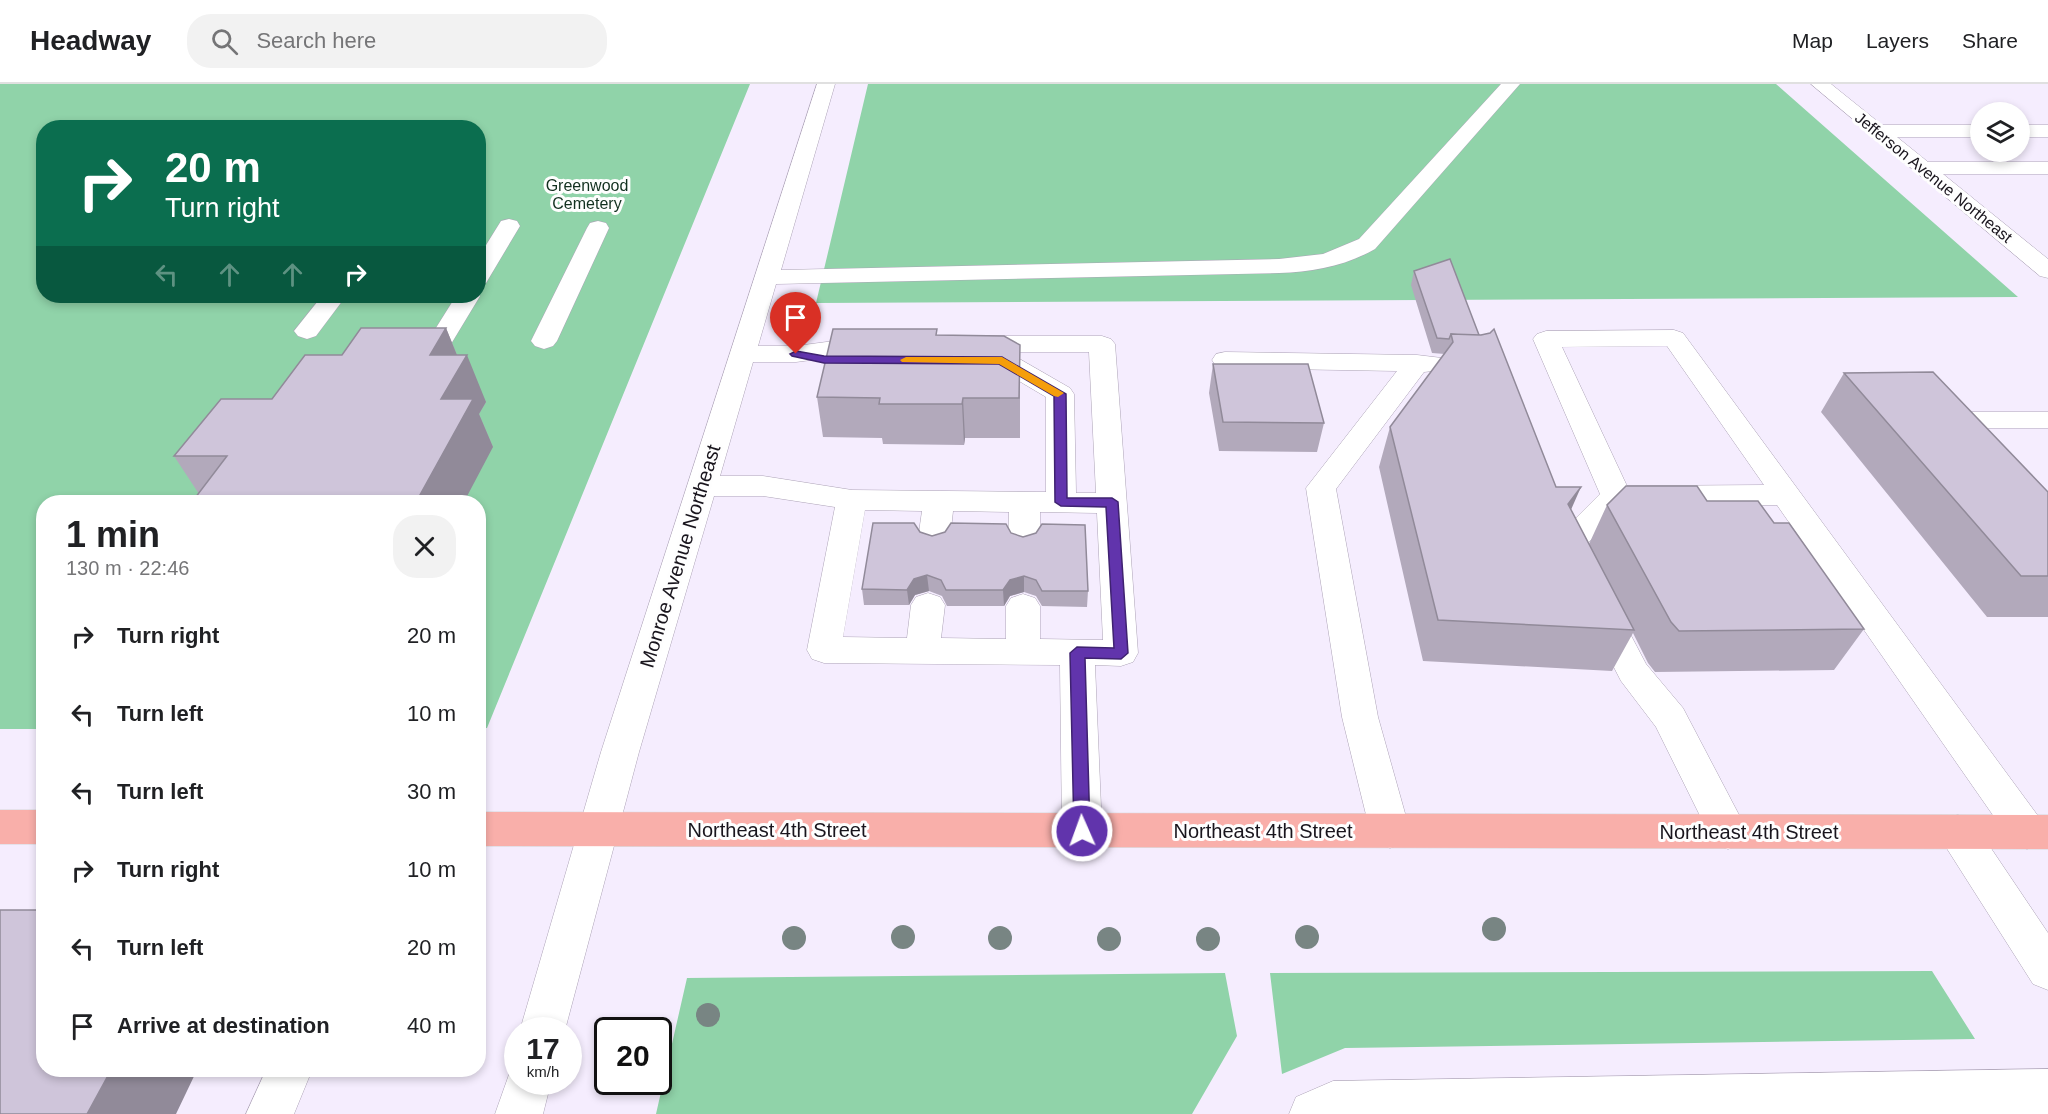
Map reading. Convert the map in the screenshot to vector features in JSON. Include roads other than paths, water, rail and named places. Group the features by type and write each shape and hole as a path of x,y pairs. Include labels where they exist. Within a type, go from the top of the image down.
{"main road":[{"path":"0,827 36,828"},
{"name":"Northeast 4th Street","path":"486,829 2037,832"}],"street":[{"name":"Monroe Avenue Northeast","path":"546,1017 597,830 826,84"},
{"path":"766,277 1279,266 1333,260 1366,244 1511,84"},
{"name":"Jefferson Avenue Northeast","path":"1820,84 2048,271"},
{"path":"1877,131 1970,131"},
{"path":"2030,131 2048,131"},
{"path":"1922,168 2048,168"},
{"path":"486,265 509,226"},
{"path":"544,342 598,228"},
{"path":"307,331 329,303"},
{"path":"442,339 464,303"},
{"path":"1616,496 1546,339 1674,338 1786,495 2037,832"},
{"path":"852,500 825,650 1121,653 1102,344 952,352 1002,360 1060,394 1061,502"},
{"path":"742,354 796,354 824,360 893,349"},
{"path":"1225,360 1458,364"},
{"path":"1390,831 1360,717 1321,488 1418,363"},
{"path":"1969,445 1938,412 2048,420"},
{"path":"702,486 763,486 852,500 1112,502"},
{"path":"1728,832 1670,718 1633,672 1568,543 1616,496 1786,495"},
{"path":"934,539 939,501"},
{"path":"1024,540 1025,502"},
{"path":"923,651 928,605"},
{"path":"1023,606 1023,652"},
{"path":"1077,653 1082,831"},
{"path":"1958,832 2048,970"},
{"path":"270,1114 287,1077"},
{"path":"1313,1114 1332,1105 2048,1092"},
{"path":"519,1114 524,1095"}],"park label":[{"name":"Greenwood Cemetery","path":"587,194"}]}
